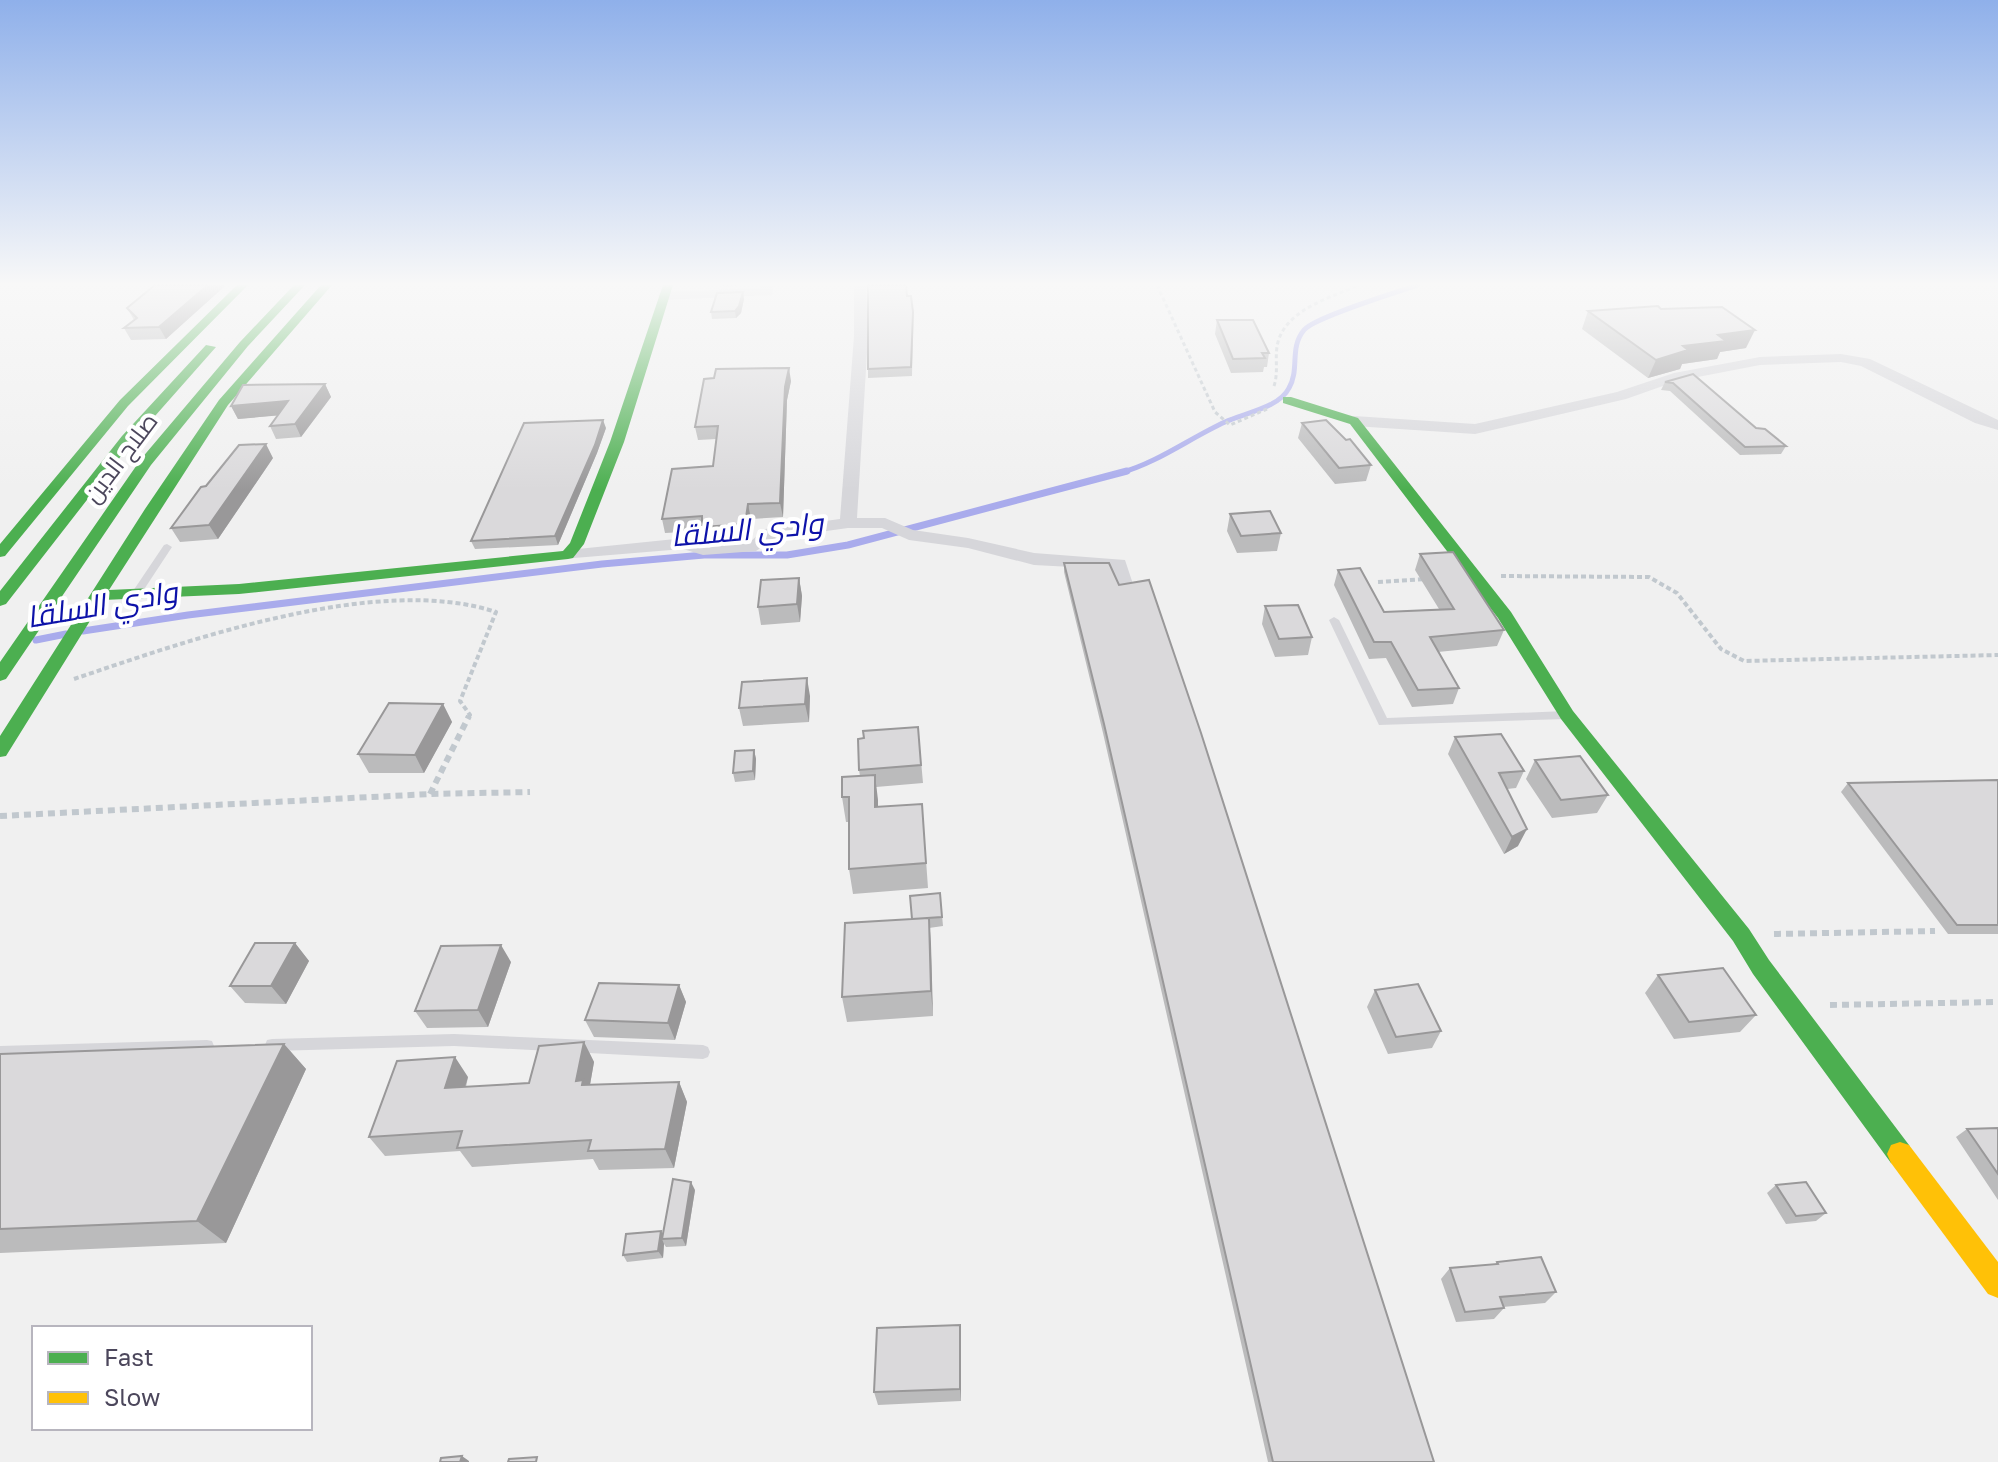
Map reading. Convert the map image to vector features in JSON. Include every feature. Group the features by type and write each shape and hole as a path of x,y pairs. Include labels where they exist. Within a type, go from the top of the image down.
{"main road":[{"path":"0,553 124,403 183,353"},
{"name":"صلاح الدين","path":"0,601 107,461 169,387 203,353"},
{"name":"صلاح الدين","path":"3,671 146,462 236,353"},
{"path":"0,751 223,403 267,353"},
{"path":"98,595 239,589 568,555 577,544 617,442 646,353"},
{"path":"1287,400 1354,421 1505,616 1567,715 1741,935 1761,967 1998,1284"},
{"path":"107,461 131,458 146,462"}],"street":[{"path":"848,523 860,353"},
{"path":"1354,421 1475,429 1696,379 1760,361 1852,359 1865,362 1980,420 1998,425"},
{"path":"568,555 685,543 703,550 756,546 771,533 848,523 885,523 909,535 968,543 1034,559 1118,564 1125,587"}],"lane":[{"path":"138,591 167,547"},
{"path":"1334,620 1383,722 1567,715"},
{"path":"263,1045 454,1040 703,1052"},
{"path":"0,1053 215,1046"}],"path":[{"path":"1188,353 1215,412 1230,425 1287,400"},
{"path":"1278,353 1278,377 1271,393 1287,400"},
{"path":"1378,582 1475,576 1649,577 1677,593 1721,649 1744,661 1998,655"},
{"path":"35,692 214,632 318,608 429,598 466,601 496,612 460,701 470,715 430,794"},
{"path":"0,816 430,794 530,792"},
{"path":"1741,935 1935,931"},
{"path":"1793,1006 1998,1002"}],"building":[{"path":"868,353 912,353 911,367 868,369"},
{"path":"1231,353 1262,353 1265,358 1233,359"},
{"path":"1647,353 1678,353 1656,360"},
{"path":"789,368 785,387 780,503 748,504 745,524 702,527 702,516 662,519 672,469 713,466 718,426 695,427 704,379 714,378 716,369"},
{"path":"1693,374 1756,428 1765,429 1786,446 1745,447 1673,383 1665,382"},
{"path":"325,384 295,424 270,426 288,401 231,406 243,385"},
{"path":"603,420 555,536 471,541 524,423"},
{"path":"1326,420 1346,440 1350,439 1371,465 1339,468 1302,423"},
{"path":"266,444 209,525 171,528 201,487 206,486 239,445"},
{"path":"1270,511 1281,533 1241,536 1230,514"},
{"path":"1453,552 1504,630 1430,637 1459,688 1418,690 1391,642 1374,642 1338,570 1360,568 1384,612 1454,609 1420,554"},
{"path":"1064,563 1109,563 1119,585 1149,580 1201,733 1434,1462 1273,1462 1104,724"},
{"path":"799,578 797,604 758,607 761,580"},
{"path":"1298,605 1312,637 1279,639 1265,606"},
{"path":"807,678 805,704 739,708 742,682"},
{"path":"389,703 443,704 415,755 358,754"},
{"path":"918,727 921,765 859,770 858,739 864,738 863,731"},
{"path":"1501,734 1524,771 1499,773 1527,829 1512,837 1455,737"},
{"path":"754,750 753,771 733,773 735,751"},
{"path":"1580,756 1608,795 1561,800 1535,760"},
{"path":"875,775 875,807 922,804 926,863 849,869 849,797 842,797 842,777"},
{"path":"1998,780 1998,925 1957,925 1848,783"},
{"path":"940,893 942,917 912,919 910,896"},
{"path":"929,918 931,991 842,997 845,923"},
{"path":"255,943 295,943 271,986 230,986"},
{"path":"501,945 478,1010 415,1011 441,946"},
{"path":"1723,968 1756,1015 1689,1022 1658,975"},
{"path":"599,983 679,985 668,1023 585,1020"},
{"path":"1418,984 1441,1031 1396,1037 1375,990"},
{"path":"584,1042 576,1081 583,1080 582,1085 679,1082 665,1149 588,1151 591,1140 457,1148 462,1131 369,1137 397,1061 455,1057 445,1088 529,1083 539,1046"},
{"path":"284,1044 197,1221 0,1229 0,1054"},
{"path":"1998,1128 1998,1174 1967,1129"},
{"path":"673,1179 691,1182 682,1238 662,1239"},
{"path":"1806,1182 1826,1213 1796,1216 1776,1185"},
{"path":"661,1231 658,1251 623,1255 626,1234"},
{"path":"1541,1257 1556,1292 1500,1297 1504,1308 1465,1312 1450,1268"},
{"path":"960,1325 960,1389 874,1392 877,1328"},
{"path":"462,1456 460,1462 440,1462 441,1458"},
{"path":"537,1457 536,1462 508,1462 509,1459"}],"waterway":[{"name":"وادي السلقا","path":"1127,471 1277,400 1292,381 1296,353"},
{"name":"وادي السلقا","path":"83,631 188,615 602,564 704,555 787,555 848,545 1127,471"},
{"name":"وادي السلقا","path":"1120,473 1127,471"},
{"name":"وادي السلقا","path":"36,640 66,634"}],"traffic: fast":[{"path":"0,553 124,403 174,353"},
{"path":"0,601 127,439 204,353"},
{"path":"0,675 146,462 236,353"},
{"path":"0,751 152,509 223,403 267,353"},
{"path":"98,595 239,589 568,555 577,544 617,442 646,353"},
{"path":"1287,400 1354,421 1505,616 1567,715 1741,935 1761,967 1900,1154"}],"traffic: slow":[{"path":"1900,1154 1998,1284"}]}
